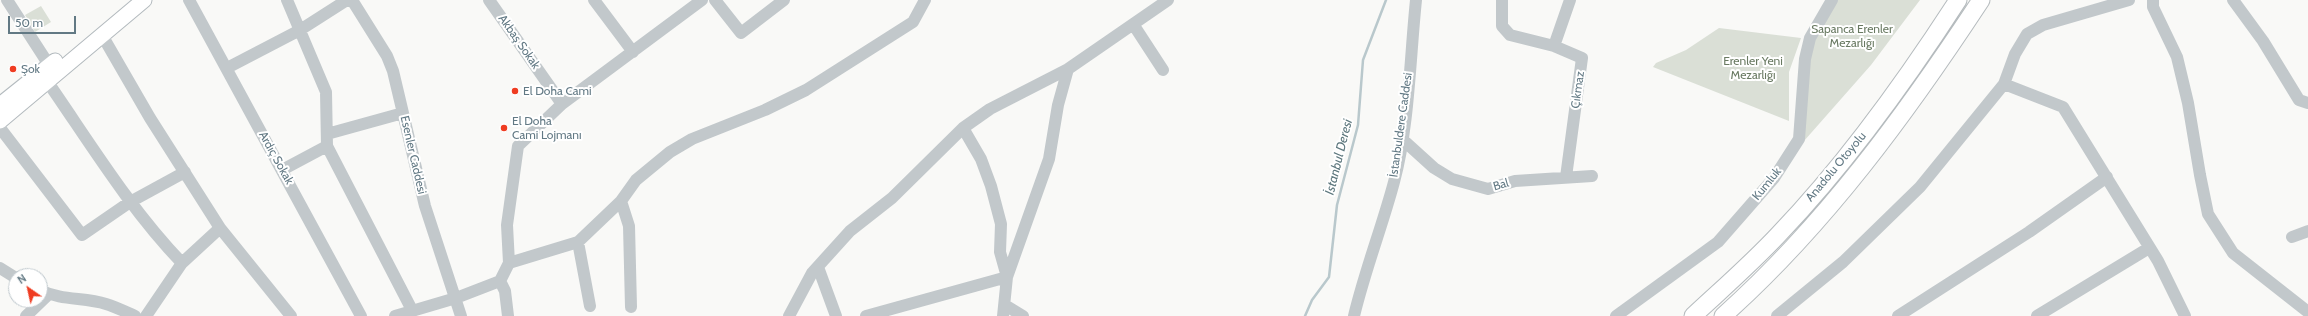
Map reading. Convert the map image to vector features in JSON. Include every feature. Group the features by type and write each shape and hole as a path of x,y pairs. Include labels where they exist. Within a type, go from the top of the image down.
{"highway":[{"name":"Anadolu Otoyolu","path":"1693,316 1779,234 1822,184 1900,88 1958,0"},
{"name":"Anadolu Otoyolu","path":"1723,316 1749,293 1792,248 1876,151 1914,100 1981,0"}],"main road":[{"path":"0,105 128,0"},
{"path":"0,120 144,0"}],"street":[{"name":"Ardıç Sokak","path":"189,0 361,316"},
{"path":"287,0 326,92 327,140 412,310"},
{"path":"226,68 300,30 348,0"},
{"name":"Esenler Caddesi","path":"352,0 387,56 393,71 425,206 461,316"},
{"name":"Akbaş Sokak","path":"489,0 562,104"},
{"path":"594,0 632,52"},
{"path":"395,316 456,298 500,281 509,264 507,225 518,146 562,104 702,0"},
{"path":"715,0 740,33 784,0"},
{"path":"509,264 578,242 621,201 636,180 670,152 692,139 764,110 806,90 913,22 925,0"},
{"path":"789,316 818,267 850,231 892,198 963,128 990,109 1068,70 1168,0"},
{"name":"İstanbuldere Caddesi","path":"1354,316 1362,282 1394,181 1402,139 1416,0"},
{"path":"1502,0 1502,26 1510,35 1554,46 1570,0"},
{"name":"Kumluk","path":"1616,316 1718,242 1774,178 1799,139 1805,59 1810,38 1832,0"},
{"path":"1777,316 1843,262 1920,187 2004,84 2015,54 2027,34 2043,25 2129,0"},
{"path":"2153,0 2153,6 2177,57 2188,103 2208,214 2233,253 2308,312"},
{"path":"2233,0 2267,48 2300,100 2308,103"},
{"path":"11,2 49,65"},
{"path":"1133,24 1163,70"},
{"path":"102,35 220,228 291,316"},
{"name":"Çıkmaz","path":"1554,46 1582,58 1566,177"},
{"path":"1023,316 1004,310 1007,277 1049,159 1058,105 1068,70"},
{"path":"47,81 130,202 157,237 182,263"},
{"path":"2004,84 2063,107 2107,177 2173,288 2185,316"},
{"path":"282,170 327,140 403,113"},
{"path":"0,128 82,235 130,202 185,172"},
{"path":"963,128 981,159 991,186 1001,224 1000,252 1007,277"},
{"name":"Bal","path":"1402,139 1434,168 1452,179 1488,189 1515,181 1592,176"},
{"path":"1898,316 2029,232 2107,177"},
{"path":"621,201 629,226 631,307"},
{"path":"146,316 182,263 220,228"},
{"path":"2292,237 2308,231"},
{"path":"578,242 590,306"},
{"path":"2037,316 2149,248"},
{"path":"818,267 836,316"},
{"path":"866,316 1007,277"},
{"path":"500,281 505,291 508,316"},
{"path":"48,293 76,301 105,304 135,316"}],"green space":[{"name":"Sapanca Erenler Mezarlığı","path":"1835,0 1920,0 1871,65 1804,141 1804,90 1814,39"},
{"path":"41,6 51,22 35,32 25,15"},
{"name":"Erenler Yeni Mezarlığı","path":"1719,28 1801,38 1789,72 1789,121 1653,67 1656,63 1686,50"}],"waterway":[{"name":"İstanbul Deresi","path":"1305,316 1312,300 1329,277 1337,205 1358,125 1363,60 1386,0"}],"place":[{"name":"Şok","path":"13,69"},
{"name":"El Doha Cami","path":"515,91"},
{"name":"El Doha Cami Lojmanı","path":"504,128"}]}
